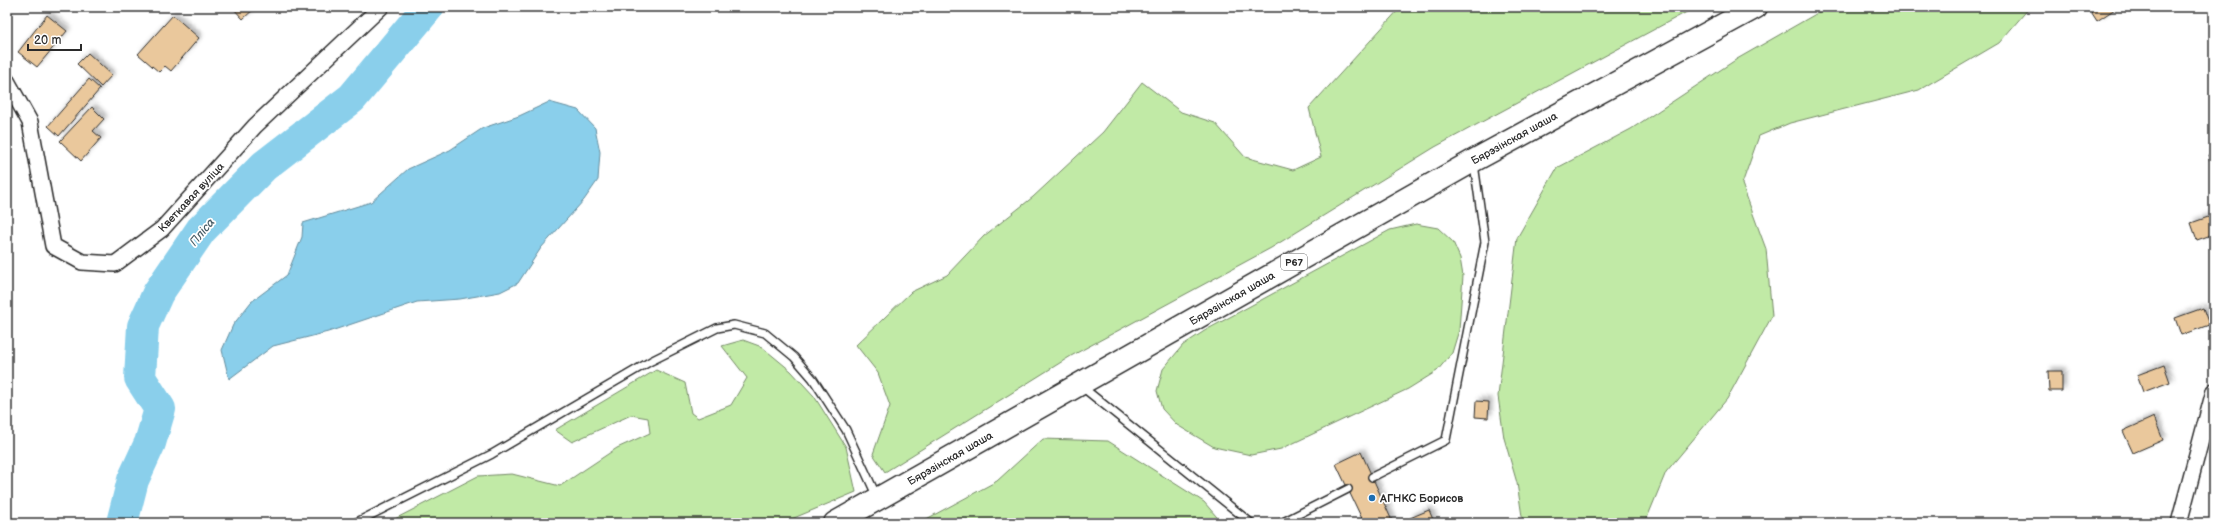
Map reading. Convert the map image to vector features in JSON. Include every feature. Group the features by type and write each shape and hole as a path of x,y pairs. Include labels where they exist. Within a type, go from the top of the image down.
{"main road":[{"name":"Бярэзінская шаша","path":"835,523 1630,73 1756,7"}],"street":[{"name":"Кветкавая вуліца","path":"7,81 30,122 53,246 82,262 116,264 162,230 255,126 381,7"},
{"path":"2179,523 2214,391"}],"lane":[{"path":"1372,477 1446,440 1485,242 1473,161"},
{"path":"355,523 492,454 651,361 717,328 734,324 765,333 794,357 813,378 846,430 878,498"},
{"path":"1080,384 1251,523"},
{"path":"1281,523 1348,489"}],"green space":[{"path":"1401,7 1696,7 1435,147 1271,248 1071,356 885,472 873,454 890,406 878,373 856,345 911,292 947,275 984,236 1033,197 1103,132 1142,82 1181,112 1215,123 1245,157 1293,170 1321,157 1309,108"},
{"path":"1828,7 2030,7 1999,43 1919,90 1790,123 1759,136 1742,184 1766,249 1772,316 1727,399 1666,472 1645,523 1523,523 1517,483 1504,438 1498,396 1517,238 1557,168 1631,129 1737,59"},
{"path":"1416,224 1438,228 1453,242 1460,258 1463,276 1459,330 1452,353 1437,371 1408,389 1281,449 1251,455 1214,447 1177,425 1162,409 1157,391 1163,369 1183,345 1206,330 1390,230"},
{"path":"743,340 762,347 791,371 814,396 846,447 856,492 782,523 387,523 478,476 512,474 560,486 617,448 650,433 648,418 631,415 572,442 555,430 656,370 685,383 691,413 698,418 731,405 747,378 722,346"},
{"path":"1043,439 1108,441 1204,502 1222,523 919,523 997,481"}],"water":[{"path":"549,102 578,110 595,128 600,152 598,180 584,200 541,248 518,283 500,292 460,299 417,302 328,332 273,346 229,379 222,350 233,325 251,302 287,275 302,237 303,223 371,202 408,169 450,150 483,128 519,116"}],"building":[{"path":"232,7 256,7 243,19"},
{"path":"2088,7 2118,7 2097,21"},
{"path":"47,15 67,31 37,67 18,52"},
{"path":"173,15 199,38 171,71 165,66 159,72 138,54"},
{"path":"88,53 112,75 101,87 77,64"},
{"path":"89,79 100,89 59,136 48,126"},
{"path":"92,107 104,119 93,131 101,138 81,161 60,141"},
{"path":"2214,152 2214,171 2208,155"},
{"path":"2214,215 2214,234 2197,240 2191,223"},
{"path":"2203,308 2209,325 2181,335 2175,318"},
{"path":"2164,365 2170,382 2143,392 2137,375"},
{"path":"2048,371 2062,371 2062,391 2049,391"},
{"path":"1476,401 1489,402 1488,418 1475,417"},
{"path":"2154,417 2163,440 2133,453 2123,431"},
{"path":"1361,452 1393,523 1364,523 1336,464"},
{"path":"1429,510 1434,522 1412,523 1410,518"}],"waterway":[{"name":"Пліса","path":"122,523 133,480 150,443 160,409 140,378 143,326 158,293 201,230 264,166 352,98 428,7"}],"place":[{"name":"АГНКС Борисов","path":"1372,498"}]}
